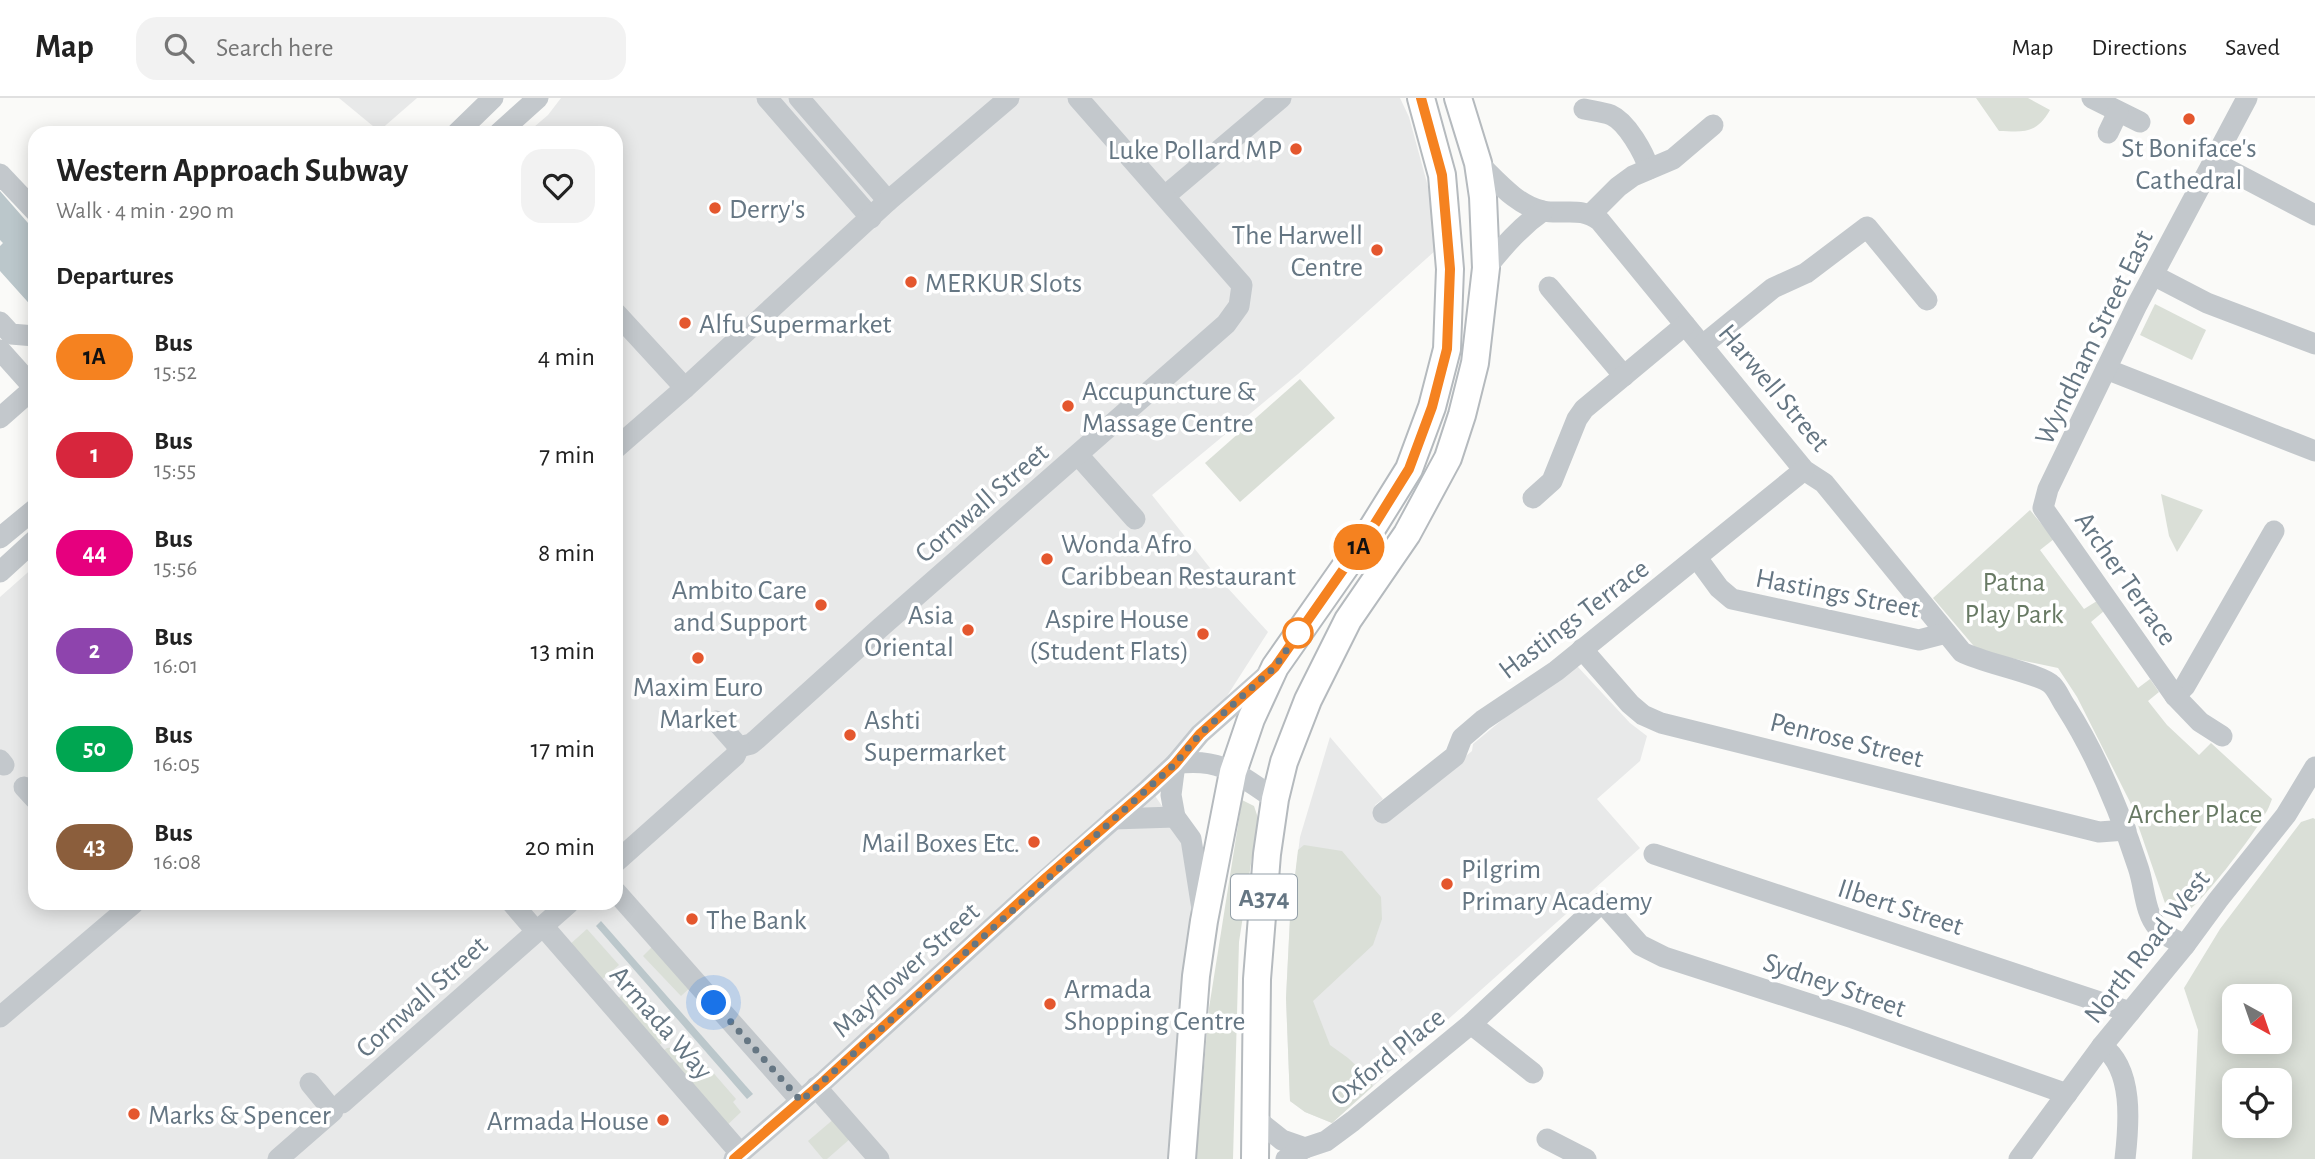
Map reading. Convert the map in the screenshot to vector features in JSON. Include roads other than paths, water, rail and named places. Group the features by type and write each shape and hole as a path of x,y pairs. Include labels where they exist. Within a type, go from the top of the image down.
{"main road":[{"name":"A374","path":"1182,1159 1196,976 1233,772 1251,719 1275,667 1371,530 1409,469 1435,396 1447,349 1450,269 1442,175 1421,98"},
{"name":"A374","path":"1255,1159 1258,979 1267,854 1275,799 1284,762 1308,700 1349,620 1407,534 1448,458 1475,363 1486,268 1483,198 1478,163 1458,98"}],"street":[{"path":"464,126 494,98"},
{"path":"507,126 538,98"},
{"path":"767,98 871,218"},
{"path":"799,98 888,201"},
{"path":"623,442 888,201 1009,98"},
{"path":"1078,98 1165,195 1281,98"},
{"path":"2092,98 2140,122"},
{"name":"Wyndham Street East","path":"2048,489 2153,275 2247,98"},
{"path":"1584,109 1617,107 1644,153 1649,169"},
{"path":"2108,133 2118,112"},
{"path":"1478,163 1522,202 1543,211 1591,214 1606,196 1618,187 1673,159 1713,125"},
{"path":"2214,162 2315,215"},
{"path":"0,174 28,204"},
{"name":"Cornwall Street","path":"623,856 735,756 739,747 751,744 757,739 891,617 1226,324 1239,306 1242,285 1165,195"},
{"path":"1486,268 1507,241 1543,211"},
{"name":"Harwell Street","path":"1591,214 1618,242 1804,470 1824,483 1962,652 1973,658 2038,677 2052,685 2096,760 2118,808 2157,928 2185,945"},
{"path":"1703,345 1773,288 1806,273 1867,227 1927,300"},
{"path":"2153,275 2207,303 2315,344"},
{"path":"1549,287 1624,376"},
{"path":"0,321 11,334 28,335"},
{"path":"623,321 685,388"},
{"path":"1533,498 1552,481 1577,419 1584,409 1685,325"},
{"path":"0,350 28,381"},
{"path":"2106,369 2315,451"},
{"path":"0,418 28,393"},
{"path":"1078,454 1135,519"},
{"name":"Hastings Terrace","path":"1383,813 1455,757 1462,738 1482,720 1556,671 1804,470"},
{"name":"Archer Terrace","path":"2048,489 2043,508 2175,696"},
{"path":"0,538 28,515"},
{"path":"2222,736 2200,722 2175,696 2185,686 2274,531"},
{"path":"0,572 28,546"},
{"name":"Hastings Street","path":"1697,558 1719,588 1732,599 1919,640 1946,633"},
{"name":"Penrose Street","path":"1582,649 1630,704 1643,715 1661,723 2099,832 2126,830"},
{"name":"Mayflower Street","path":"737,1156 1175,764 1200,734 1275,667"},
{"path":"716,721 739,747"},
{"path":"1204,921 1191,839 1175,817 1171,795 1175,764 1205,762 1233,772 1275,799"},
{"name":"North Road West","path":"2019,1159 2102,1046 2286,815 2315,766"},
{"path":"1113,819 1175,817"},
{"name":"Ilbert Street","path":"1654,854 2130,1012"},
{"name":"Armada Way","path":"623,899 808,1094 879,1159"},
{"name":"Sydney Street","path":"1471,1024 1602,902 1640,945 1664,957 1853,1018 2067,1094"},
{"path":"0,1017 124,910"},
{"name":"Armada Way","path":"520,910 540,928 737,1156"},
{"name":"Cornwall Street","path":"342,1103 561,910"},
{"name":"Oxford Place","path":"1286,1159 1325,1141 1353,1121 1471,1024 1533,1073"},
{"path":"2102,1046 2113,1054 2121,1067 2126,1086 2125,1159"},
{"path":"278,1159 333,1111 310,1083"},
{"path":"1257,1120 1282,1140 1305,1148"},
{"path":"1547,1139 1586,1159"}],"place":[{"name":"St Boniface's Cathedral","path":"2189,119"},
{"name":"Luke Pollard MP","path":"1296,149"},
{"name":"Derry's","path":"715,208"},
{"name":"The Harwell Centre","path":"1377,250"},
{"name":"MERKUR Slots","path":"911,282"},
{"name":"Alfu Supermarket","path":"685,323"},
{"name":"Accupuncture & Massage Centre","path":"1068,406"},
{"name":"Wonda Afro Caribbean Restaurant","path":"1047,559"},
{"name":"Ambito Care and Support","path":"821,605"},
{"name":"Asia Oriental","path":"968,630"},
{"name":"Aspire House (Student Flats)","path":"1203,634"},
{"name":"Maxim Euro Market","path":"698,658"},
{"name":"Ashti Supermarket","path":"850,735"},
{"name":"Mail Boxes Etc.","path":"1034,842"},
{"name":"Pilgrim Primary Academy","path":"1447,884"},
{"name":"The Bank","path":"692,919"},
{"name":"Armada Shopping Centre","path":"1050,1004"},
{"name":"Marks & Spencer","path":"134,1114"},
{"name":"Armada House","path":"663,1120"}],"park label":[{"name":"Patna Play Park","path":"2014,597"},
{"name":"Archer Place","path":"2195,813"}]}
